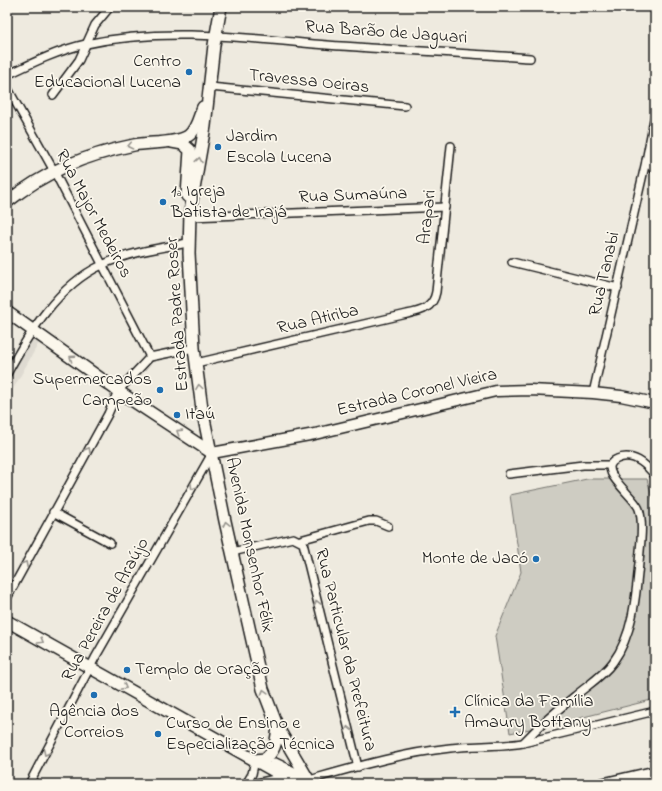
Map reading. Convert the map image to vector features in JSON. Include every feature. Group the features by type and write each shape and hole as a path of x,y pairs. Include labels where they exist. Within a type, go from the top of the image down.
{"main road":[{"name":"Estrada Padre Roser","path":"212,453 202,409 194,348 188,243 190,215 221,7"},
{"path":"7,202 54,171 79,160 116,149 148,143 183,139 194,130 210,88"},
{"path":"169,141 183,144 190,150 187,192 190,215"},
{"name":"Avenida Monsenhor Félix","path":"7,312 118,391 212,453 232,552 263,689 278,728 310,782"},
{"path":"7,621 90,668 260,760 310,782"},
{"path":"260,760 273,752 276,745 278,728"},
{"path":"260,760 284,777 298,784"},
{"path":"603,784 655,772"}],"street":[{"path":"53,95 79,60 95,25 110,7"},
{"name":"Rua Barão de Jaguari","path":"7,75 54,54 85,44 156,35 216,35 328,45 530,58"},
{"name":"Rua Major Medeiros","path":"7,87 54,171 150,357"},
{"name":"Travessa Oeiras","path":"210,88 405,106"},
{"name":"Rua Tanabi","path":"592,393 618,288 655,114"},
{"name":"Arapari","path":"436,292 451,146"},
{"path":"646,161 655,171"},
{"name":"Rua Sumaúna","path":"190,215 445,207"},
{"path":"7,374 32,330 68,289 87,273 103,264 152,250 188,243"},
{"path":"512,262 618,288"},
{"name":"Rua Atiriba","path":"196,363 419,311 429,307 436,292"},
{"path":"7,598 108,414 118,391 150,357 194,348"},
{"name":"Estrada Coronel Vieira","path":"212,453 315,434 496,391 530,390 592,393 621,396 655,403"},
{"name":"Rua Pereira de Araújo","path":"30,784 90,668 212,453"},
{"path":"523,743 552,714 608,668 618,656 627,636 637,579 641,519 637,504 613,478 609,470 610,465 616,459 628,457 642,463 655,476"},
{"path":"509,474 583,465 610,465"},
{"path":"53,512 110,543"},
{"path":"300,540 369,521 376,521 388,526"},
{"name":"Rua Particular da Prefeitura","path":"232,552 293,538 300,540 304,546 358,767"},
{"name":"Rua Particular da Prefeitura","path":"310,782 358,767 450,748 501,746 523,743 655,711"},
{"path":"246,784 260,760"},
{"path":"252,784 284,777"}],"shaded area":[{"path":"27,332 41,339 7,400 7,368"},
{"path":"587,479 647,479 655,508 655,699 564,722 510,733 495,636 521,572 510,495"}],"place":[{"name":"Centro Educacional Lucena","path":"189,72"},
{"name":"Jardim Escola Lucena","path":"218,147"},
{"name":"1ª Igreja Batista de Irajá","path":"163,202"},
{"name":"Supermercados Campeão","path":"160,390"},
{"name":"Itaú","path":"177,415"},
{"name":"Monte de Jacó","path":"536,559"},
{"name":"Templo de Oração","path":"127,670"},
{"name":"Agência dos Correios","path":"94,695"},
{"name":"Clínica da Família Amaury Bottany","path":"455,712"},
{"name":"Curso de Ensino e Especialização Técnica","path":"158,734"}]}
